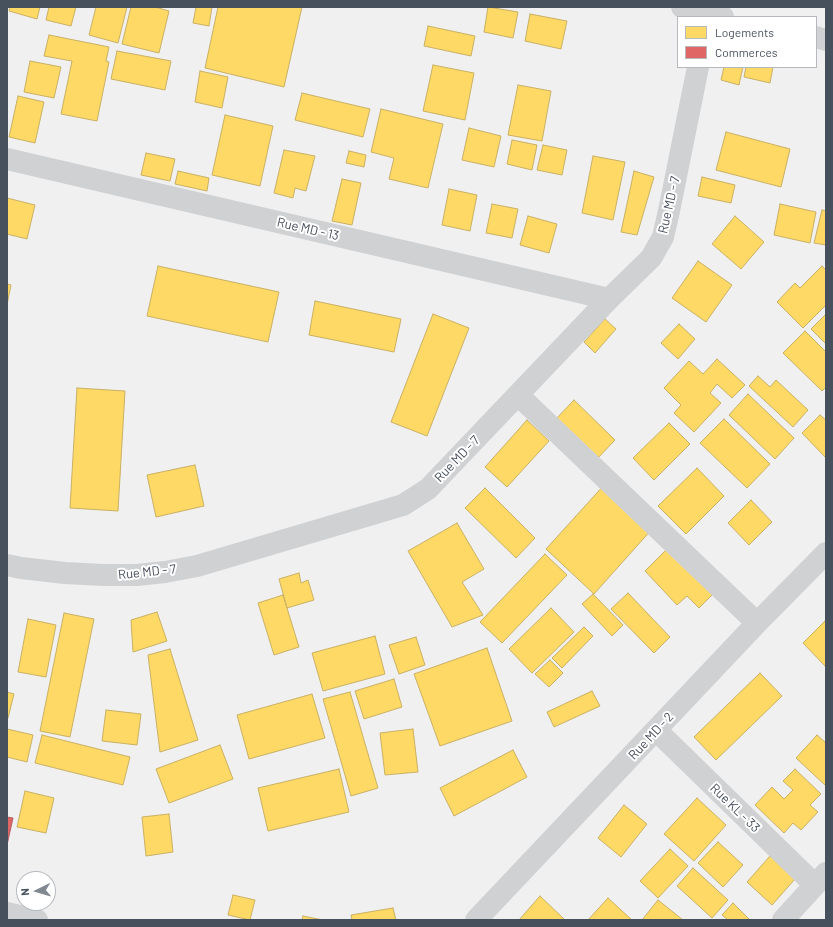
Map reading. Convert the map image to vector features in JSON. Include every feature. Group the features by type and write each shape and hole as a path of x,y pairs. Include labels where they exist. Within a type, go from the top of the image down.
{"street":[{"path":"682,7 713,16"},
{"name":"Rue MD - 7","path":"7,565 65,574 137,575 165,572 197,566 404,505 428,488 609,299 651,258 663,237 698,68"},
{"name":"Rue MD - 13","path":"7,159 609,299"},
{"path":"518,395 757,623"},
{"name":"Rue MD - 2","path":"476,920 757,623 826,553"},
{"name":"Rue KL - 33","path":"656,730 820,879"},
{"path":"783,920 820,879"},
{"path":"7,913 37,920"}],"building: Logements":[{"path":"10,7 40,7 37,19 9,11"},
{"path":"49,7 76,7 71,26 46,20"},
{"path":"96,7 127,7 118,43 89,35"},
{"path":"131,7 155,7 169,11 159,53 122,44"},
{"path":"196,7 212,7 209,26 193,23"},
{"path":"218,7 302,7 284,87 205,68"},
{"path":"488,7 518,12 513,38 484,32"},
{"path":"530,14 567,21 561,49 525,41"},
{"path":"428,26 475,36 471,56 424,46"},
{"path":"49,35 109,47 106,61 109,62 97,121 61,114 72,61 44,56"},
{"path":"117,51 171,61 165,90 111,79"},
{"path":"30,61 61,67 54,98 24,92"},
{"path":"433,65 474,73 465,120 423,111"},
{"path":"724,68 743,68 739,85 721,80"},
{"path":"746,68 773,68 770,83 744,77"},
{"path":"200,71 228,77 222,108 195,102"},
{"path":"518,85 551,91 542,141 508,135"},
{"path":"302,93 370,109 363,137 295,120"},
{"path":"18,96 44,102 35,143 9,137"},
{"path":"381,109 443,124 428,188 389,179 394,158 371,152"},
{"path":"225,115 273,126 260,186 212,175"},
{"path":"469,128 501,136 494,167 462,160"},
{"path":"726,132 790,149 781,187 716,170"},
{"path":"512,140 537,145 532,170 507,164"},
{"path":"543,145 567,150 562,175 537,170"},
{"path":"284,150 315,156 306,191 295,188 293,198 274,193"},
{"path":"349,151 366,155 364,167 346,163"},
{"path":"146,153 175,159 170,181 141,175"},
{"path":"593,156 625,162 613,220 582,213"},
{"path":"178,171 209,178 207,191 175,184"},
{"path":"634,171 654,177 637,235 621,232"},
{"path":"702,177 735,185 731,203 698,196"},
{"path":"342,179 361,183 352,225 332,221"},
{"path":"449,189 477,195 470,231 442,225"},
{"path":"7,198 35,205 27,239 7,234"},
{"path":"492,204 518,209 512,238 486,233"},
{"path":"780,204 816,212 810,243 774,235"},
{"path":"822,210 826,211 826,245 814,243"},
{"path":"528,216 557,224 549,253 520,245"},
{"path":"735,216 764,242 741,269 712,244"},
{"path":"698,261 732,285 706,322 672,298"},
{"path":"158,266 279,292 268,342 147,316"},
{"path":"822,266 826,270 826,305 803,328 777,302 795,283 800,288"},
{"path":"7,284 11,285 7,305"},
{"path":"315,301 401,319 394,352 309,335"},
{"path":"433,314 469,328 427,436 391,422"},
{"path":"826,314 826,344 811,329"},
{"path":"605,319 616,329 595,353 584,342"},
{"path":"679,324 695,339 678,359 661,343"},
{"path":"805,331 826,352 826,387 822,391 783,353"},
{"path":"717,359 745,385 732,398 717,384 710,393 721,403 694,432 674,413 681,405 664,388 689,361 703,374"},
{"path":"758,376 770,387 776,380 808,410 793,427 749,386"},
{"path":"77,388 125,391 118,511 70,508"},
{"path":"748,394 794,438 775,459 729,415"},
{"path":"574,400 615,440 596,460 555,420"},
{"path":"820,415 826,420 826,458 802,433"},
{"path":"724,419 770,464 747,488 700,443"},
{"path":"527,420 549,441 507,487 485,467"},
{"path":"669,423 690,444 654,480 633,458"},
{"path":"195,465 204,506 156,517 147,475"},
{"path":"697,468 724,496 686,534 658,506"},
{"path":"605,484 653,528 594,594 546,549"},
{"path":"485,488 535,538 516,558 465,508"},
{"path":"751,500 772,522 749,545 728,523"},
{"path":"457,523 484,569 462,582 483,615 452,627 408,551"},
{"path":"670,546 715,592 699,608 687,596 677,605 645,571"},
{"path":"545,554 567,575 502,643 480,622"},
{"path":"299,573 301,583 308,580 314,600 287,608 279,579"},
{"path":"628,593 670,637 654,653 611,609"},
{"path":"593,594 623,625 612,636 582,604"},
{"path":"283,595 299,647 274,655 258,603"},
{"path":"551,608 574,632 532,673 509,649"},
{"path":"157,612 167,641 133,652 131,620"},
{"path":"64,613 94,619 70,737 40,731"},
{"path":"28,619 56,625 46,677 18,672"},
{"path":"825,621 826,622 826,667 803,643"},
{"path":"584,627 593,636 562,668 552,658"},
{"path":"375,636 385,674 323,691 312,653"},
{"path":"416,637 425,665 399,674 389,645"},
{"path":"487,648 512,721 440,746 414,674"},
{"path":"170,649 198,740 160,752 148,655"},
{"path":"550,660 563,673 549,687 535,674"},
{"path":"760,673 782,696 716,760 694,737"},
{"path":"394,679 402,707 364,719 355,691"},
{"path":"592,691 600,706 554,727 547,712"},
{"path":"7,692 14,694 8,718 7,718"},
{"path":"350,692 378,788 351,796 323,699"},
{"path":"312,694 325,738 249,759 237,715"},
{"path":"106,710 141,714 137,745 102,741"},
{"path":"7,729 33,735 27,762 7,757"},
{"path":"413,729 418,772 385,775 380,733"},
{"path":"42,735 130,757 123,785 35,763"},
{"path":"817,735 826,743 826,786 796,758"},
{"path":"220,745 233,779 169,803 156,769"},
{"path":"513,750 527,777 454,816 440,788"},
{"path":"339,769 349,812 268,831 258,788"},
{"path":"795,769 821,794 810,805 818,812 801,830 793,823 784,833 755,805 772,787 784,799 793,790 783,781"},
{"path":"25,791 54,798 46,833 17,827"},
{"path":"697,798 726,825 694,861 664,834"},
{"path":"624,805 647,824 621,857 598,838"},
{"path":"169,814 173,852 146,856 142,817"},
{"path":"718,842 743,865 723,887 698,863"},
{"path":"670,849 688,866 658,898 640,881"},
{"path":"770,856 795,879 772,905 747,882"},
{"path":"693,868 728,900 712,918 677,886"},
{"path":"233,895 255,900 250,920 228,915"},
{"path":"540,896 565,920 519,920"},
{"path":"608,898 632,920 588,920"},
{"path":"658,900 683,920 642,920"},
{"path":"733,903 750,920 728,920 722,915"},
{"path":"393,908 396,920 352,920 351,915"},
{"path":"303,916 323,920 302,920"}],"building: Commerces":[{"path":"7,817 13,818 7,845"}]}
